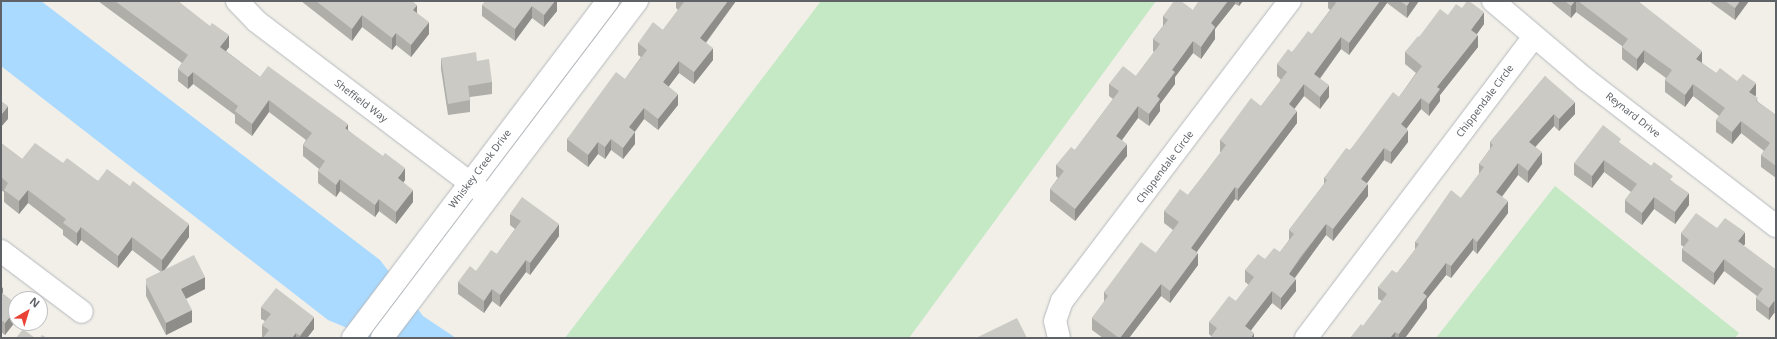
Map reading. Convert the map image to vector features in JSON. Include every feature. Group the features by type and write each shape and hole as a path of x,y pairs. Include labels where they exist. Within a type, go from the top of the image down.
{"street":[{"name":"Sheffield Way","path":"237,1 256,21 489,197"},
{"name":"Whiskey Creek Drive","path":"353,338 608,1"},
{"path":"382,338 637,1"},
{"name":"Chippendale Circle","path":"1059,338 1055,321 1062,301 1290,1"},
{"name":"Reynard Drive","path":"1493,1 1534,37 1776,226"},
{"name":"Chippendale Circle","path":"1306,338 1534,37"},
{"path":"1,251 82,312"}],"green space":[{"path":"821,1 1156,1 909,338 565,338"},
{"path":"1555,186 1739,333 1735,338 1436,338"}],"water":[{"path":"1,1 41,1 380,260 423,316 456,338 371,338 328,320 1,66"}],"building":[{"path":"115,1 178,1 210,26 212,23 229,35 220,47 260,77 268,66 348,124 345,128 383,156 385,153 405,168 398,178 413,190 396,212 379,199 375,205 340,179 336,185 318,171 325,161 303,145 312,133 269,100 252,124 235,111 238,106 193,72 188,77 178,69 188,55"},
{"path":"316,1 412,1 417,5 413,10 429,22 411,45 396,33 392,38 362,15 352,29"},
{"path":"485,1 555,1 544,15 532,6 515,29 482,5"},
{"path":"683,1 728,1 700,38 713,48 694,72 679,61 663,82 678,94 658,119 644,108 629,127 635,132 623,148 611,139 605,147 598,142 588,155 567,139 616,72 625,79 647,50 638,43 653,22 663,30 684,2"},
{"path":"1174,1 1181,1 1193,10 1199,1 1228,1 1211,23 1215,27 1201,47 1193,41 1172,70 1175,72 1157,96 1160,99 1149,114 1138,106 1116,136 1127,144 1075,209 1050,189 1064,171 1056,165 1071,147 1075,150 1119,91 1109,84 1123,66 1136,76 1160,44 1153,39 1168,20 1163,16"},
{"path":"1334,1 1380,1 1349,43 1341,37 1314,74 1329,85 1320,97 1304,84 1289,104 1297,111 1238,189 1235,187 1191,248 1198,253 1170,291 1161,284 1119,338 1092,318 1108,296 1104,292 1141,242 1156,253 1179,222 1164,211 1180,189 1188,195 1202,177 1226,145 1220,140 1251,98 1261,106 1287,72 1277,64 1288,49 1292,52 1308,31 1312,34 1336,3"},
{"path":"1400,1 1410,1 1407,6"},
{"path":"1467,1 1484,12 1471,30 1478,35 1437,87 1440,89 1429,104 1421,98 1401,124 1408,130 1391,152 1384,148 1361,179 1368,184 1333,229 1326,224 1301,256 1289,274 1296,279 1281,298 1272,291 1245,326 1254,333 1251,338 1210,338 1217,328 1209,322 1229,296 1236,301 1254,277 1245,270 1258,254 1265,259 1274,248 1280,252 1294,234 1289,230 1327,180 1324,178 1346,148 1350,150 1393,92 1399,97 1422,66 1405,52 1418,36 1419,37 1440,9 1448,15 1456,4 1462,8"},
{"path":"1565,1 1575,1 1571,6"},
{"path":"1578,1 1638,1 1702,51 1696,59 1716,73 1720,68 1737,81 1743,74 1756,83 1749,92 1758,98 1756,101 1776,115 1776,166 1761,155 1770,143 1741,121 1732,132 1716,120 1725,108 1693,84 1685,95 1665,80 1672,70 1644,50 1637,59 1622,47 1628,39"},
{"path":"1725,1 1740,1 1735,8"},
{"path":"476,52 477,61 489,59 492,82 468,86 470,100 448,104 441,58"},
{"path":"1545,76 1575,102 1559,119 1554,114 1529,142 1542,152 1528,171 1518,163 1496,192 1508,201 1477,242 1473,238 1451,266 1446,263 1423,293 1427,296 1399,334 1395,332 1390,338 1350,338 1361,324 1363,326 1387,294 1378,287 1392,270 1397,273 1419,244 1415,242 1451,190 1461,198 1484,167 1479,164 1493,145 1490,142"},
{"path":"1,101 8,106 1,115"},
{"path":"1603,125 1621,139 1619,142 1651,166 1654,162 1673,176 1670,180 1689,193 1675,212 1654,197 1642,213 1625,200 1637,184 1604,160 1592,176 1574,163"},
{"path":"1,143 22,159 35,143 63,163 67,158 98,181 107,169 130,186 133,181 189,224 162,260 132,237 118,256 81,227 77,233 63,223 66,219 28,190 19,201 4,190 8,183 1,177"},
{"path":"522,197 559,224 530,263 526,260 500,295 492,289 484,301 458,282 470,266 476,271 491,250 497,254 521,221 510,214"},
{"path":"1696,213 1717,228 1725,218 1745,232 1738,241 1775,269 1776,267 1776,302 1774,301 1769,308 1756,298 1763,289 1724,259 1714,273 1682,249 1689,240 1681,233"},
{"path":"194,255 205,277 181,289 192,310 166,323 146,284 146,279"},
{"path":"276,288 314,317 300,336 296,333 292,338 263,338 269,330 262,325 271,314 261,307"},
{"path":"1,292 8,298 8,319 5,323 1,320"},
{"path":"1017,318 1027,338 978,337"},
{"path":"21,331 26,331 35,338 16,338"},
{"path":"42,335 47,338 40,338"}]}
